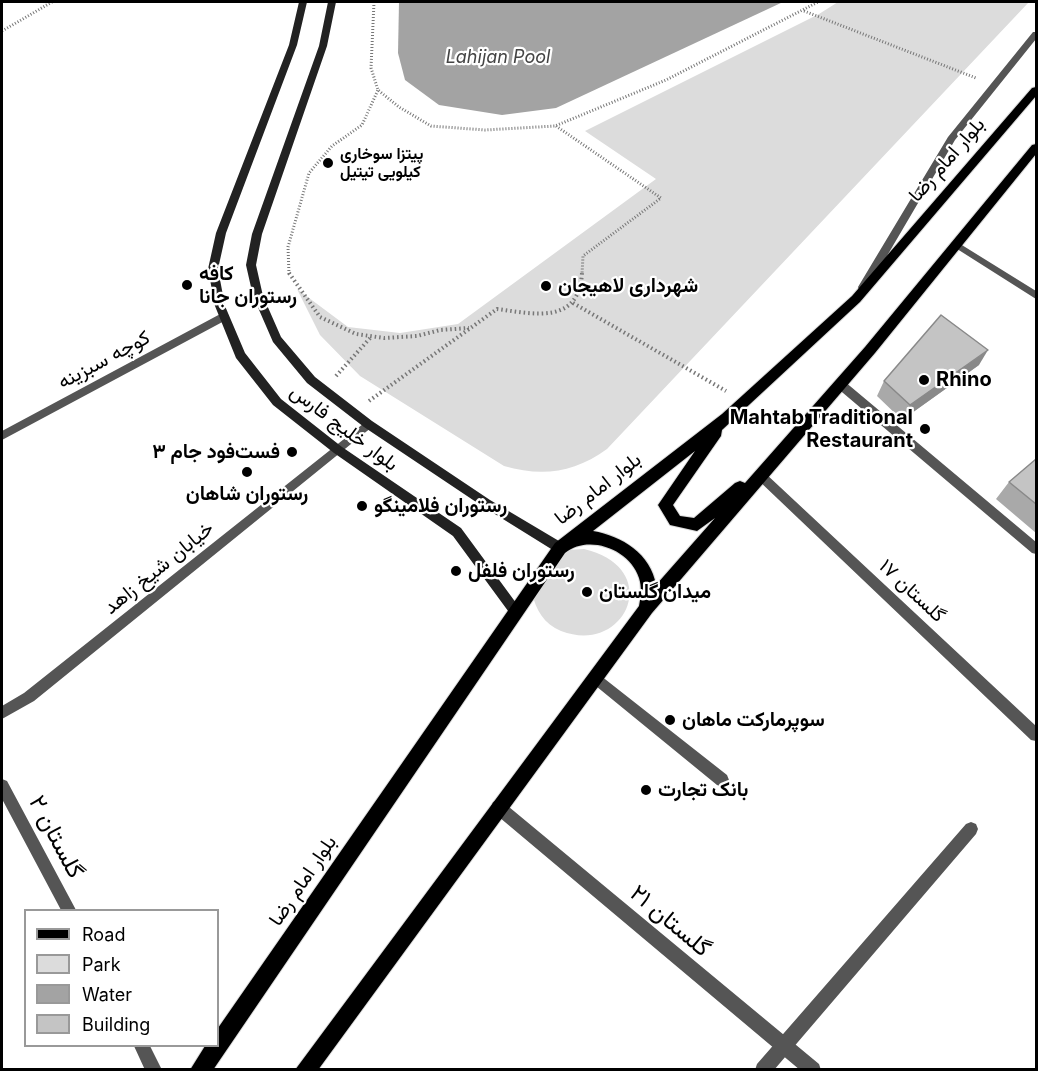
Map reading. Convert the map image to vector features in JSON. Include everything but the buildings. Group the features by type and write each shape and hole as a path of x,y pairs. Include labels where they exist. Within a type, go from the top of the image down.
{"main road":[{"name":"بلوار خلیج فارس","path":"303,2 293,45 221,233 213,269 220,306 240,355 277,402 338,450 457,532 515,611"},
{"name":"بلوار خلیج فارس","path":"332,2 323,46 257,234 251,265 258,296 278,339 311,380 368,424 486,503 564,544"},
{"name":"بلوار امام رضا","path":"219,1042 515,611 564,544 727,418 856,299 1036,90"},
{"path":"304,1070 646,608 792,441 1036,147"},
{"path":"727,418 665,505 675,521 697,525 792,441"},
{"path":"564,544 589,537 611,542 629,552 643,568 649,588 646,608"},
{"name":"بلوار امام رضا","path":"200,1070 216,1047"}],"street":[{"path":"856,299 951,140 1036,34"},
{"path":"957,245 1036,296"},
{"name":"کوچه سبزینه","path":"2,436 224,316"},
{"path":"840,384 1036,549"},
{"name":"خیابان شیخ زاهد","path":"2,713 29,697 368,424"},
{"name":"گلستان ۱۷","path":"761,476 1036,735"},
{"path":"596,678 722,780"},
{"name":"گلستان ۲","path":"2,786 68,909"},
{"name":"گلستان ۲۱","path":"498,807 813,1070"},
{"path":"763,1070 971,829"},
{"path":"142,1047 154,1070"}],"path":[{"path":"2,31 52,2"},
{"path":"374,2 371,68 378,90 399,107 431,126 485,130 555,126 666,80 818,2"},
{"path":"804,11 995,85"},
{"path":"378,90 363,125 332,146 309,173 288,247 290,275 320,317 356,334 417,336 440,330 471,328"},
{"path":"353,412 498,309 532,313 566,310 579,296 584,275 583,256 661,198 555,126"},
{"path":"573,303 745,402"},
{"path":"324,390 371,336"}],"green space":[{"path":"838,2 1029,2 607,449 595,457 557,471 531,471 504,466 360,376 320,335 297,289 348,327 400,333 458,324 656,179 585,131 819,14"},
{"path":"584,549 609,559 624,573 629,590 627,606 618,621 603,631 584,635 561,631 545,620 538,611 532,593 567,550"}],"water":[{"name":"Lahijan Pool","path":"399,2 783,2 556,108 502,115 439,105 405,80 398,53"}],"place":[{"name":"پیتزا سوخاری کیلویی تیتیل","path":"328,163"},
{"name":"کافه رستوران جانا","path":"187,285"},
{"name":"شهرداری لاهیجان","path":"546,286"},
{"name":"Rhino","path":"924,380"},
{"name":"Mahtab Traditional Restaurant","path":"925,429"},
{"name":"فست‌فود جام ۳","path":"292,452"},
{"name":"رستوران‌ شاهان","path":"247,472"},
{"name":"رستوران فلامینگو","path":"362,506"},
{"name":"رستوران فلفل","path":"456,571"},
{"name":"میدان گلستان","path":"587,592"},
{"name":"سوپرمارکت ماهان","path":"670,720"},
{"name":"بانک تجارت","path":"646,790"}]}
